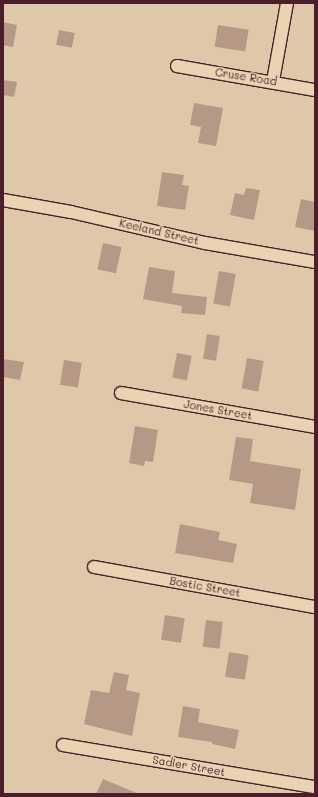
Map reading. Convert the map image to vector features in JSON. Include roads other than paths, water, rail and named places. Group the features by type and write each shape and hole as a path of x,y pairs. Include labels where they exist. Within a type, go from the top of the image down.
{"street":[{"path":"273,81 287,3"},
{"name":"Cruse Road","path":"177,66 273,81 315,90"},
{"name":"Keeland Street","path":"3,200 71,212 205,243 315,262"},
{"name":"Jones Street","path":"121,392 315,427"},
{"name":"Bostic Street","path":"94,567 315,607"},
{"name":"Sadler Street","path":"63,745 315,787"}]}
